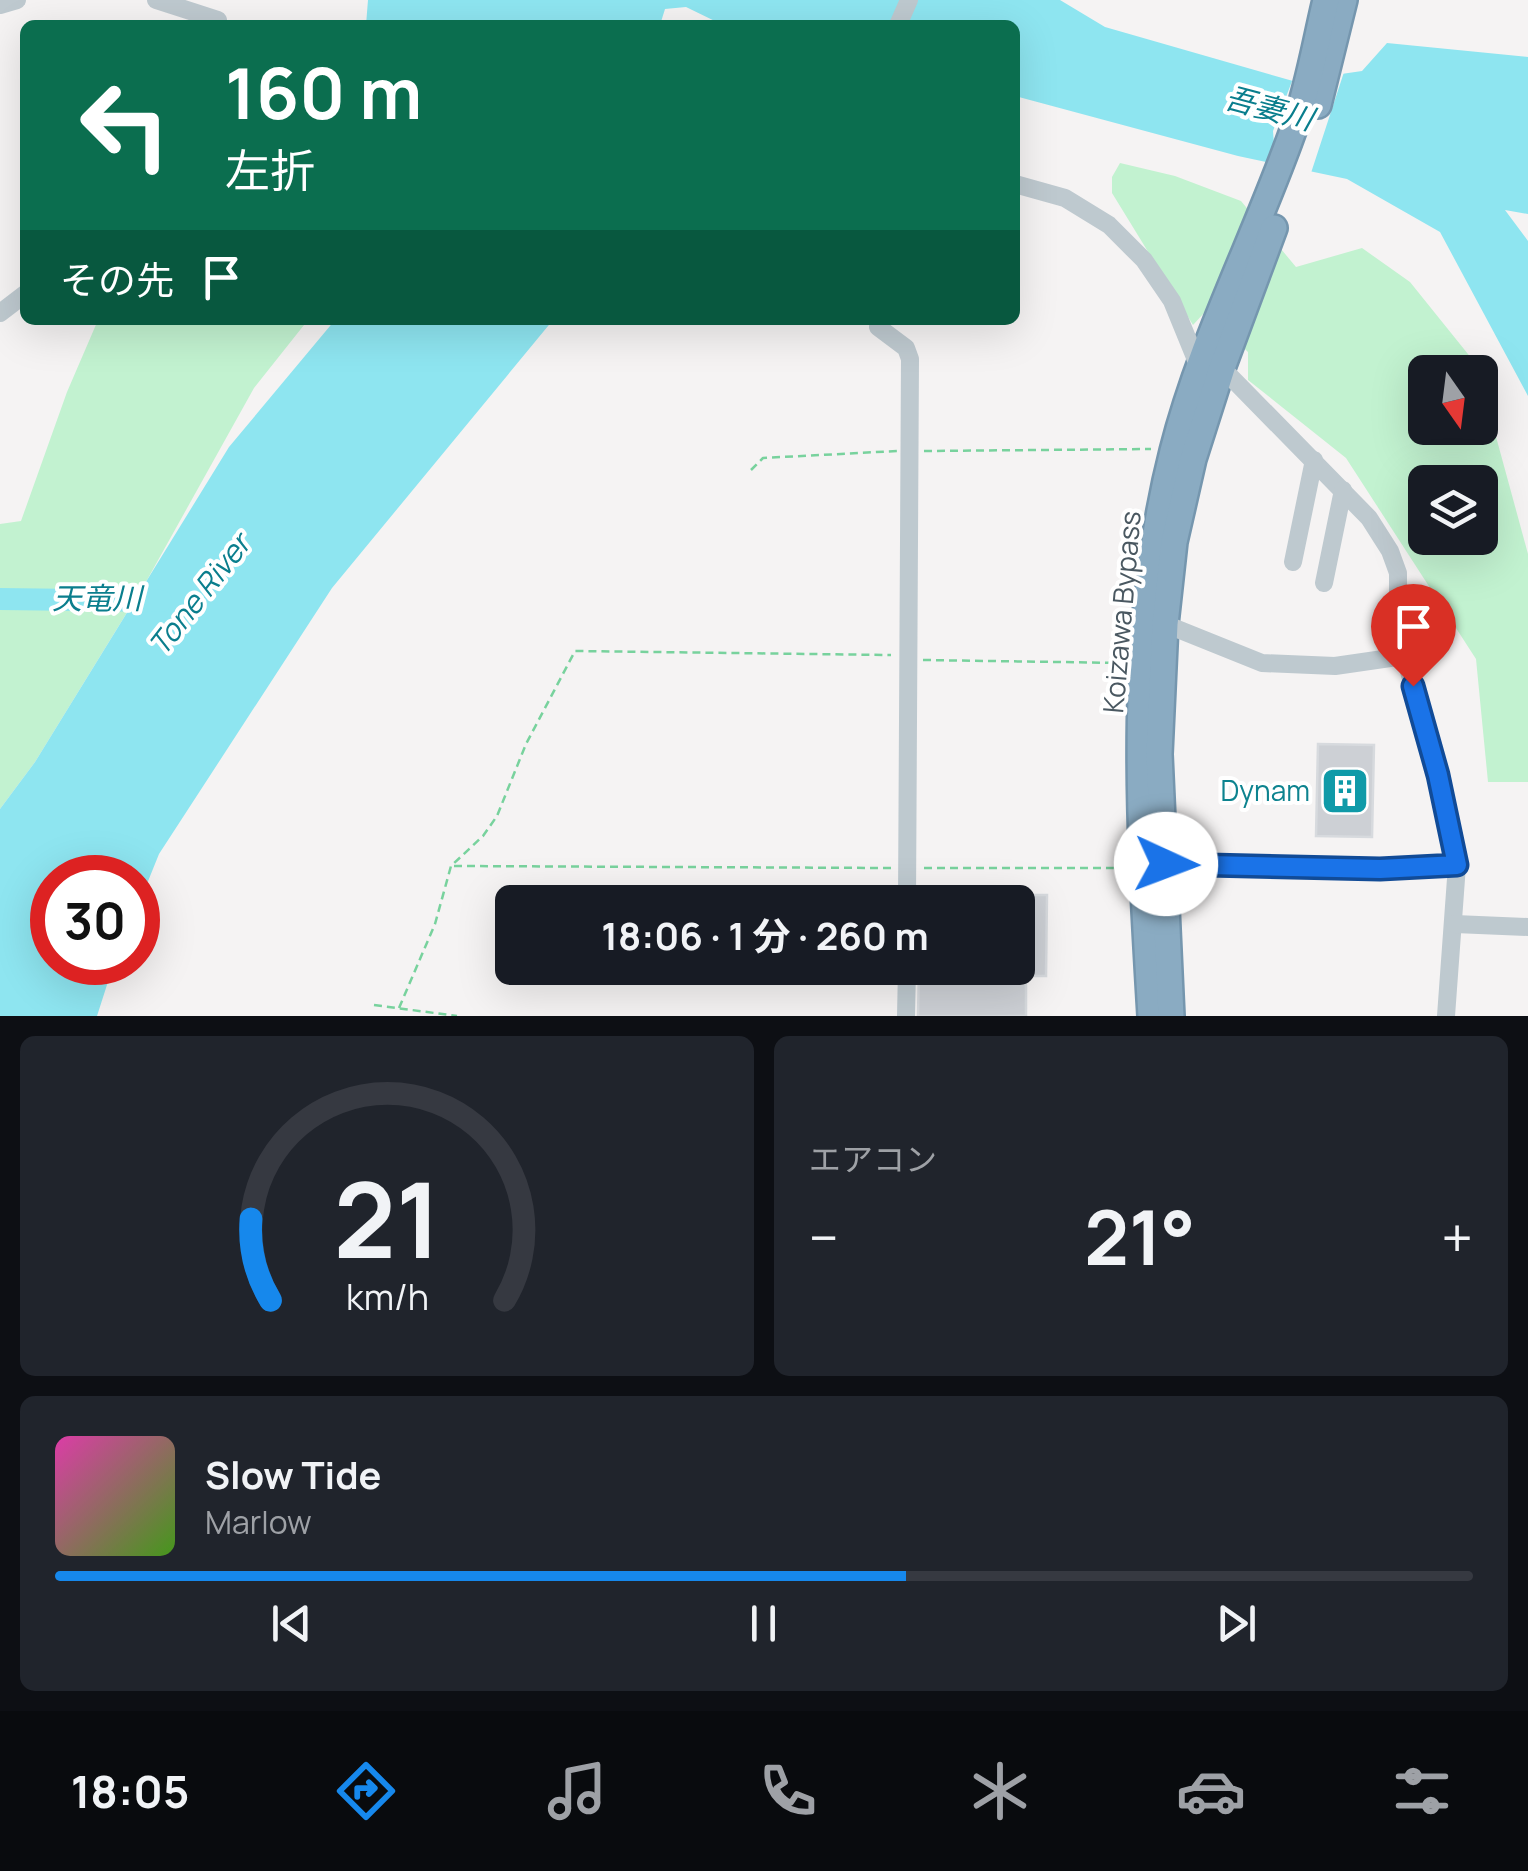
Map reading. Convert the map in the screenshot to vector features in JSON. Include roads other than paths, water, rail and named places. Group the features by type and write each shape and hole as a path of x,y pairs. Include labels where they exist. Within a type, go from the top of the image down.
{"highway":[{"name":"Koizawa Bypass","path":"1224,333 1296,122 1326,0"},
{"name":"Koizawa Bypass","path":"1170,1016 1154,866 1142,662 1153,543 1173,449 1310,133 1338,37 1344,0"},
{"name":"Koizawa Bypass","path":"1150,1016 1165,624 1174,542 1210,367"}],"street":[{"path":"1,3 17,0"},
{"path":"156,0 209,20"},
{"path":"1020,185 1066,198 1109,225 1144,260 1210,367 1343,490 1369,518 1394,562 1398,573 1398,632 1438,775 1457,865 1446,1016"},
{"path":"880,325 878,328 910,352 907,885"},
{"path":"1293,562 1314,460"},
{"path":"1324,583 1343,490"},
{"path":"1165,624 1262,662 1335,666 1404,656"},
{"path":"1154,866 1380,869 1457,865"},
{"path":"1455,924 1528,928"},
{"path":"906,985 906,1016"}],"water":[{"name":"吾妻川","path":"368,0 1060,0 1105,27 1293,81 1362,71 1387,43 1528,57 1528,214 1505,210 1528,241 1528,396 1440,232 1347,179 1238,156 1020,97 1020,20 713,20 686,7 665,9 662,20 366,20"},
{"name":"Tone River","path":"331,325 549,325 332,588 159,855 30,855 30,985 107,985 97,1016 0,1016 0,809 35,762 229,447"}],"waterway":[{"name":"天竜川","path":"0,599 161,601"}],"place":[{"name":"Dynam","path":"1345,791"}]}
